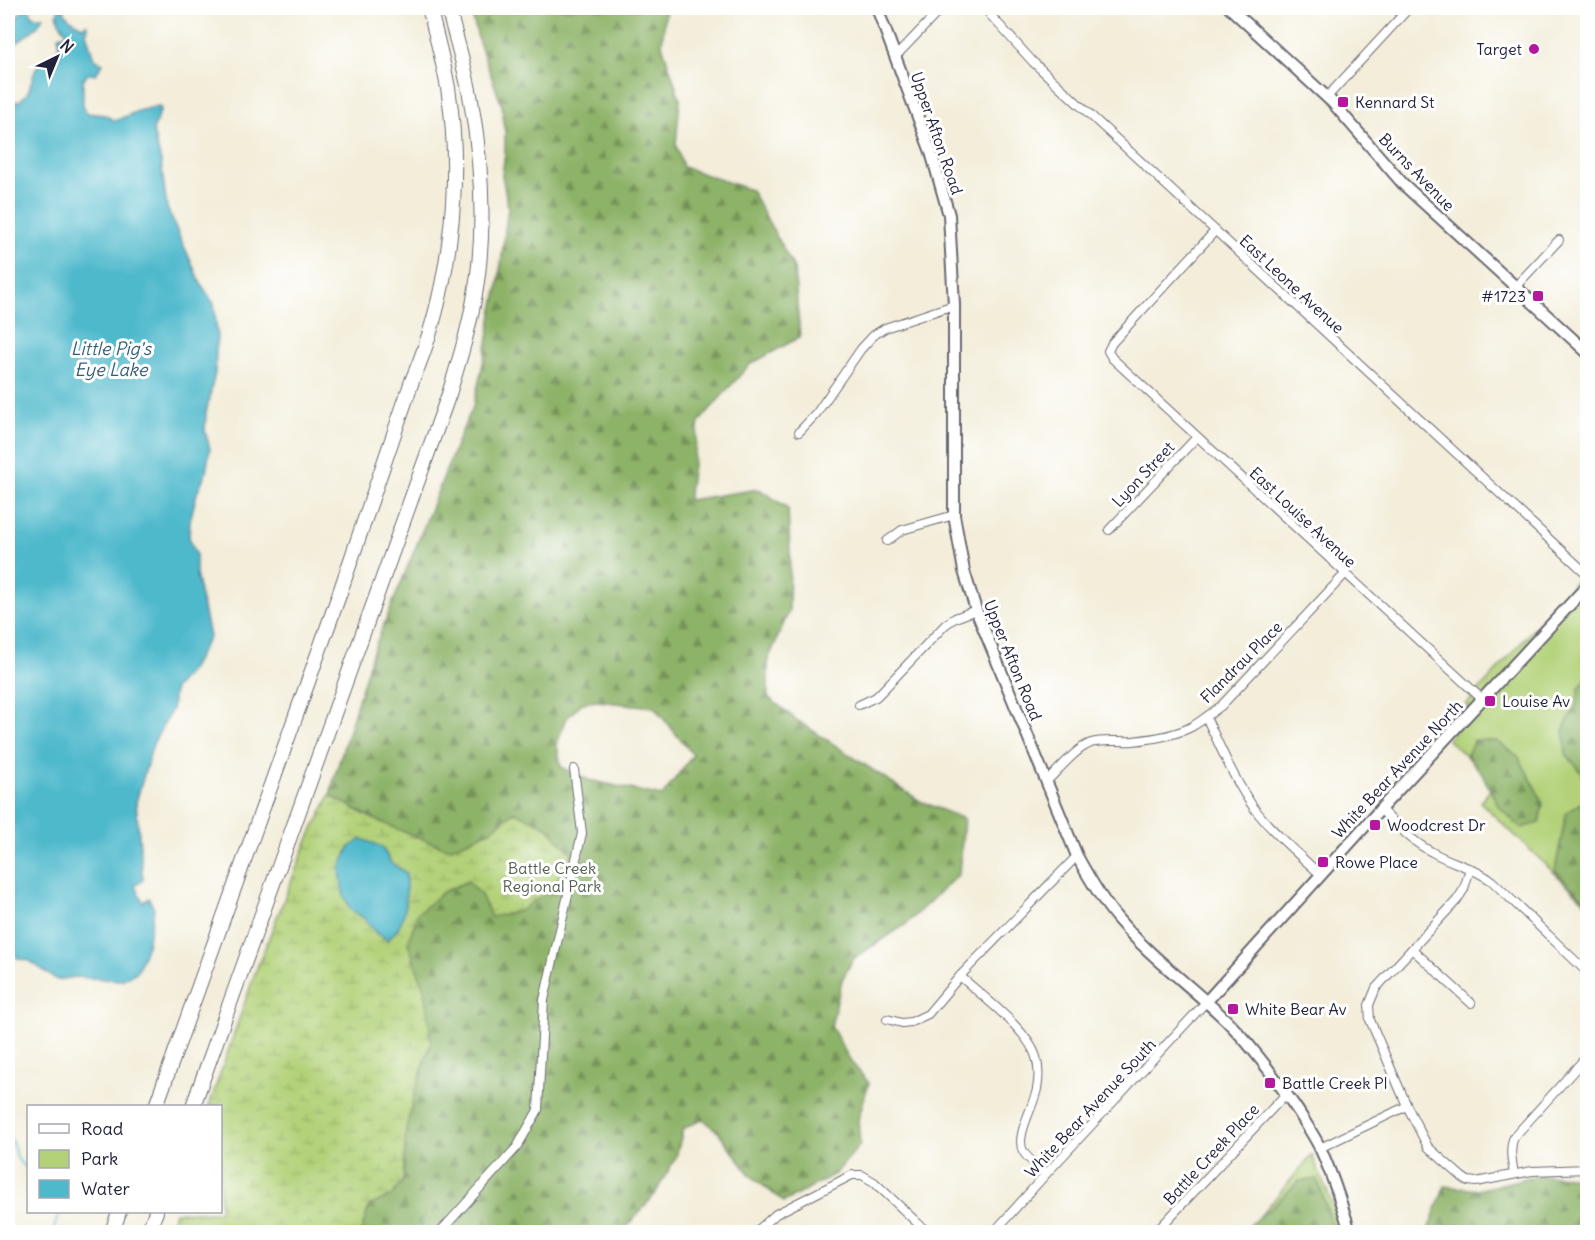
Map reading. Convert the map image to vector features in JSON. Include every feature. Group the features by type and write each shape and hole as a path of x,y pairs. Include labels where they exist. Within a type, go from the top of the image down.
{"highway":[{"path":"157,1105 426,346 442,285 452,219 454,156 448,90 429,8"},
{"path":"194,1105 448,394 470,322 481,237 481,171 471,98 448,8"},
{"path":"112,1233 119,1213"},
{"path":"148,1233 156,1213"}],"street":[{"name":"Upper Afton Road","path":"877,8 931,152 949,215 954,305 954,515 964,571 976,610 1077,856 1102,899 1135,938 1246,1041 1286,1094 1320,1148 1335,1183 1350,1233"},
{"path":"895,57 942,8"},
{"name":"East Leone Avenue","path":"984,8 1033,62 1587,575"},
{"name":"Burns Avenue","path":"1230,8 1327,97 1403,184 1587,353"},
{"path":"1327,97 1409,8"},
{"name":"East Louise Avenue","path":"1215,231 1112,343 1108,351 1112,358 1482,699"},
{"path":"1515,287 1559,240"},
{"path":"799,432 816,414 861,349 874,335 885,328 954,305"},
{"name":"Lyon Street","path":"1109,530 1197,437"},
{"path":"886,541 902,530 954,515"},
{"name":"Flandrau Place","path":"1046,782 1073,755 1091,743 1151,739 1190,727 1206,717 1221,706 1345,574"},
{"name":"White Bear Avenue North","path":"1206,1002 1587,585"},
{"path":"859,705 876,697 945,625 955,618 976,610"},
{"path":"1206,717 1228,764 1254,807 1268,824 1321,875"},
{"path":"440,1233 517,1147 538,1110 543,1000 582,833 574,769"},
{"path":"1380,809 1424,848 1470,868 1492,881 1587,973"},
{"path":"887,1019 902,1023 920,1019 931,1011 960,976 1077,856"},
{"path":"1470,868 1464,889 1457,900 1376,988 1369,1005 1370,1020 1407,1106 1428,1147 1462,1177 1476,1182 1514,1174 1587,1169"},
{"path":"1412,949 1471,1003"},
{"path":"960,976 1020,1030 1032,1048 1039,1069 1039,1078 1022,1134 1021,1147 1027,1157 1047,1174"},
{"name":"White Bear Avenue South","path":"994,1233 1206,1002"},
{"path":"1514,1174 1511,1151 1514,1137 1587,1055"},
{"name":"Battle Creek Place","path":"1156,1233 1286,1094"},
{"path":"1320,1148 1407,1106"},
{"path":"756,1233 776,1214 852,1175 862,1175 874,1182 927,1233"}],"green space":[{"name":"Battle Creek Regional Park","path":"470,8 666,8 662,45 680,99 676,145 683,167 751,190 794,268 800,337 749,365 699,422 688,500 759,489 788,508 789,611 768,660 768,697 798,721 920,801 964,819 959,874 905,925 853,959 842,980 831,1026 851,1062 869,1083 858,1120 860,1145 835,1174 784,1202 750,1175 719,1133 703,1119 683,1129 676,1157 655,1194 628,1226 614,1232 361,1232 369,1206 392,1195 403,1180 406,1128 415,1092 426,995 408,943 417,914 443,892 468,881 481,895 491,917 514,812 490,831 449,849 369,817 330,795 373,651 473,407 485,355 498,287 508,207 502,175 505,134 502,106 479,42","holes":["597,701 654,707 693,755 662,796 589,780 561,767 557,745 565,720 582,703"]},
{"path":"1587,569 1587,904 1480,802 1496,783 1447,739 1472,711 1466,705"},
{"path":"1587,678 1587,902 1555,871 1566,813 1585,800 1583,774 1566,754 1564,728 1576,706 1579,688"},
{"path":"1474,740 1496,741 1518,756 1543,804 1539,823 1521,828 1499,807 1482,774 1467,755"},
{"path":"330,795 369,817 449,849 490,831 514,812 545,825 572,854 552,888 520,911 491,917 481,895 468,881 443,892 417,914 408,943 426,995 431,1043 406,1128 403,1180 392,1195 369,1206 361,1232 169,1232 175,1213 222,1213 222,1105 209,1105 255,973 306,844","holes":["382,847 391,863 406,873 377,934 365,919 350,909"]},
{"path":"1312,1155 1344,1232 1244,1232 1249,1229"},
{"path":"1538,1175 1587,1178 1587,1232 1427,1232 1445,1186 1478,1190"},
{"path":"1317,1179 1335,1232 1240,1232 1271,1208 1299,1181"}],"water":[{"path":"29,8 33,17 43,17 38,26 8,50 8,21 13,20"},
{"name":"Little Pig's Eye Lake","path":"59,8 66,8 64,11 68,17 83,27 86,24 88,28 86,33 94,59 103,63 96,74 88,74 83,80 83,105 87,113 105,115 115,121 138,111 158,106 161,109 153,131 161,162 167,208 201,284 214,304 217,334 215,373 206,413 205,431 210,449 206,472 197,493 190,521 189,537 196,555 196,574 209,637 191,670 174,689 172,709 153,744 136,802 143,880 135,886 143,902 149,898 154,909 147,945 137,972 121,980 76,977 57,980 28,960 19,959 8,949 8,99 18,102 23,98 29,90 38,66 58,48 58,36 67,34 58,19"},
{"path":"362,839 382,847 391,863 406,873 405,910 400,925 388,940 377,934 365,919 350,909 343,893 340,869 349,848"}],"waterway":[{"path":"8,1131 18,1160 27,1169"},
{"path":"53,1232 59,1213"}],"place":[{"name":"Target","path":"1534,49"},
{"name":"Kennard St","path":"1343,102"},
{"name":"#1723","path":"1538,296"},
{"name":"Louise Av","path":"1490,701"},
{"name":"Woodcrest Dr","path":"1375,825"},
{"name":"Rowe Place","path":"1323,862"},
{"name":"White Bear Av","path":"1233,1009"},
{"name":"Battle Creek Pl","path":"1270,1083"}]}
